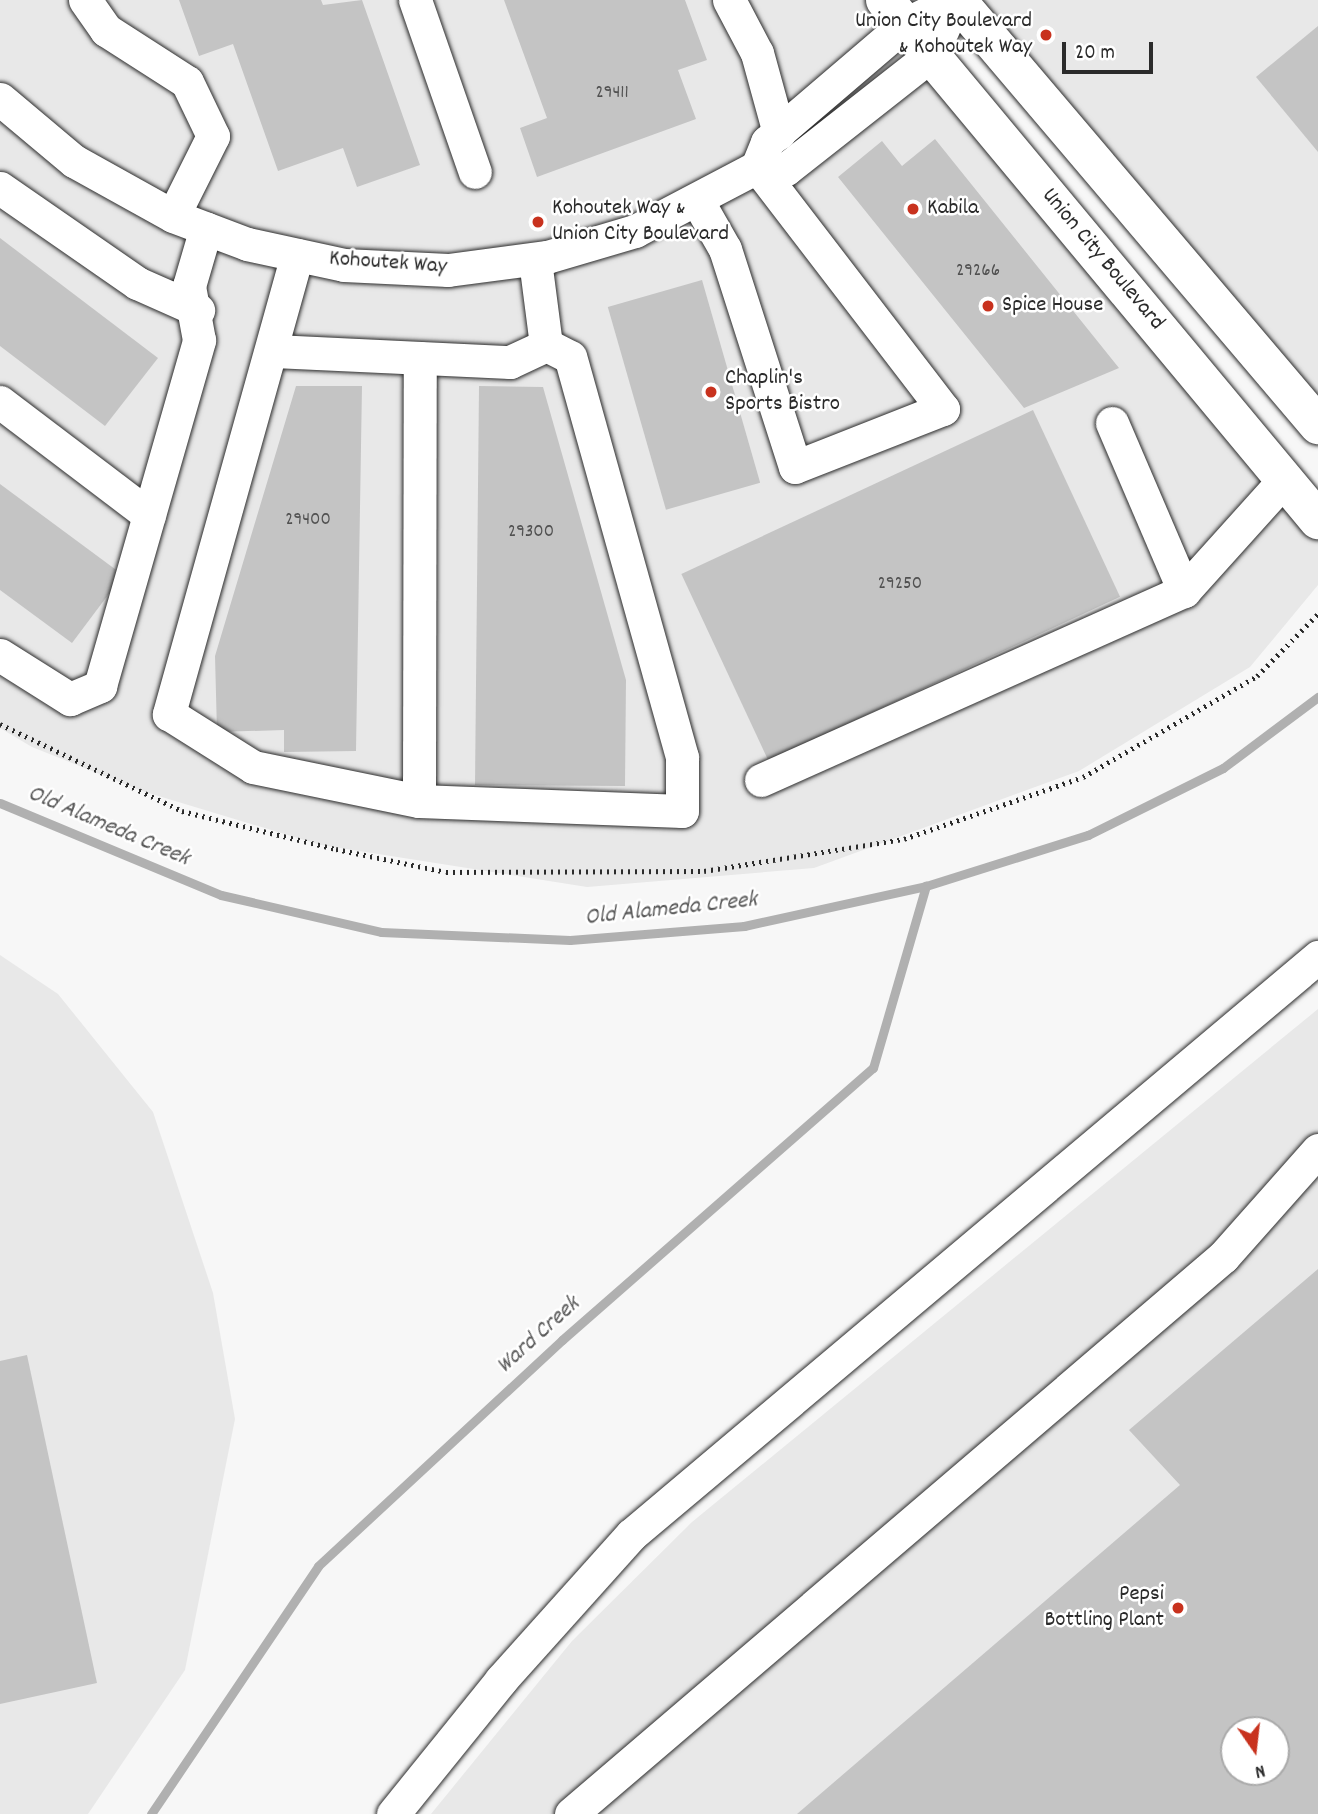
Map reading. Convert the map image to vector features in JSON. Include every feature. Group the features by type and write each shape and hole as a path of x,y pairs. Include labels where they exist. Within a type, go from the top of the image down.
{"main road":[{"path":"956,0 1318,425"},
{"name":"Union City Boulevard","path":"895,12 1318,520"}],"street":[{"path":"85,0 106,30 187,82 213,136 173,216"},
{"path":"415,0 475,172"},
{"path":"729,0 757,53 779,133"},
{"path":"697,200 725,249 794,467 943,410 757,167 767,142 779,133 895,12 956,0"},
{"name":"Kohoutek Way","path":"0,99 74,161 173,216 206,229 297,255 344,265 448,270 535,260 635,231 757,167 786,169 931,55 956,0"},
{"path":"0,188 137,283 198,310"},
{"path":"0,655 70,699 100,686 199,340 198,310 189,286 206,229"},
{"path":"297,255 274,351 169,714 253,767 419,802 682,811 682,757 570,357 546,345"},
{"path":"535,260 546,345"},
{"path":"274,351 510,362 546,345"},
{"path":"419,802 420,358"},
{"path":"0,402 149,515"},
{"path":"1112,423 1184,591"},
{"path":"761,780 1184,591 1284,480"},
{"path":"393,1814 631,1535 1318,957"},
{"path":"571,1814 1223,1257 1318,1150"}],"shaded area":[{"path":"0,0 885,0 1318,520 1318,585 1250,667 1079,771 814,868 587,887 321,845 142,791 32,747 0,728"},
{"path":"957,0 1318,0 1318,425"},
{"path":"0,955 58,994 153,1112 213,1293 235,1419 185,1670 88,1814 0,1814"},
{"path":"1318,1009 1318,1814 431,1814 572,1641 692,1522"}],"building":[{"path":"179,0 321,0 323,5 362,0 420,165 357,187 343,148 278,171 233,44 199,56"},
{"path":"504,0 685,0 707,60 678,70 696,119 537,177 520,128 547,118"},
{"path":"1318,26 1318,152 1256,77"},
{"path":"935,139 1119,368 1024,408 838,177 882,141 902,166"},
{"path":"0,238 158,358 105,426 0,346"},
{"path":"702,280 760,483 666,510 608,307"},
{"path":"296,386 362,386 356,751 284,752 284,730 217,732 215,656"},
{"path":"479,386 543,387 626,680 625,786 475,785"},
{"path":"1033,410 1120,597 768,761 681,574"},
{"path":"0,484 123,575 72,643 0,590"},
{"name":"Pepsi Bottling Plant","path":"1318,1269 1318,1814 797,1814 1180,1485 1129,1430"},
{"path":"27,1355 97,1683 0,1704 0,1361"}],"waterway":[{"name":"Old Alameda Creek","path":"0,803 221,895 381,932 570,940 744,926 926,886 1088,835 1223,768 1318,697"},
{"name":"Ward Creek","path":"151,1814 318,1566 562,1340 873,1068 926,886"}],"place":[{"name":"Union City Boulevard & Kohoutek Way","path":"1046,35"},
{"name":"Kabila","path":"913,209"},
{"name":"Kohoutek Way & Union City Boulevard","path":"538,222"},
{"name":"Spice House","path":"988,306"},
{"name":"Chaplin's Sports Bistro","path":"711,392"},
{"name":"Pepsi Bottling Plant","path":"1178,1608"}]}
